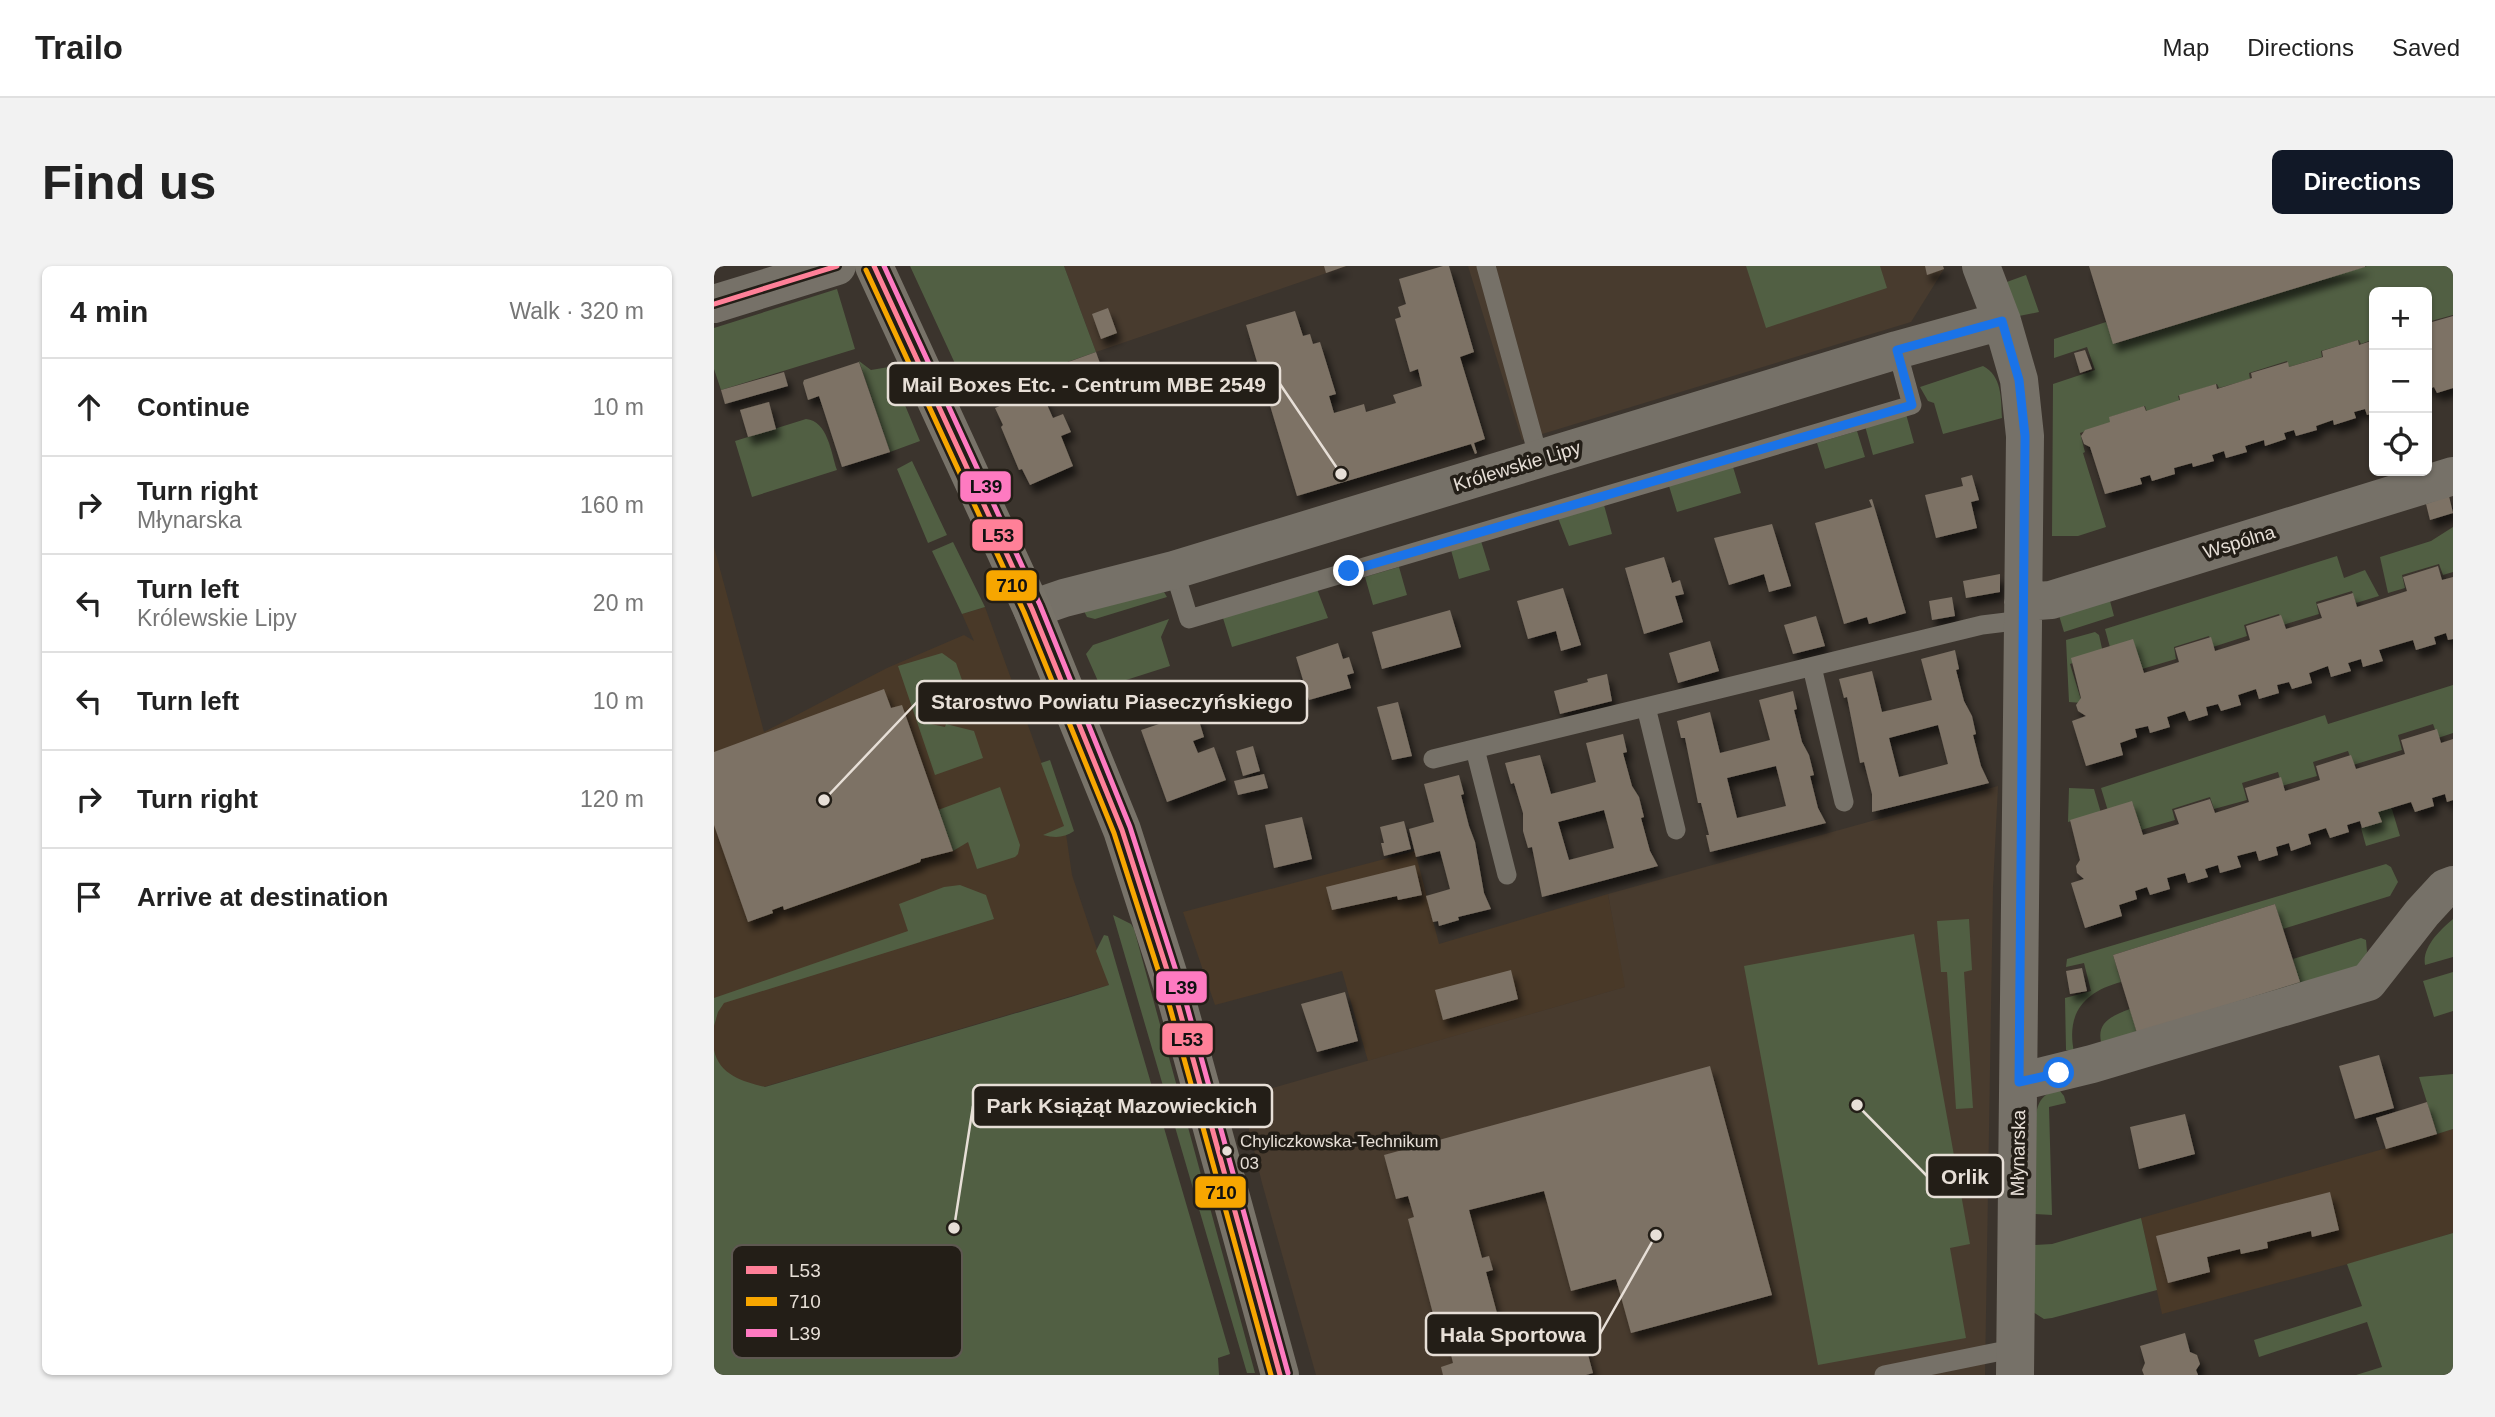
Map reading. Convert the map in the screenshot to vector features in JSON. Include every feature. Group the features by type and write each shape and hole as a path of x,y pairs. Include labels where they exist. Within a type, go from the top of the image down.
{"street":[{"path":"714,304 837,266"},
{"path":"874,266 1032,609 1122,830 1177,1001 1280,1375"},
{"name":"Młynarska","path":"1981,266 2002,321 2019,380 2025,436 2015,1364"},
{"name":"Królewskie Lipy","path":"1032,609 1064,598 1174,570 1897,350 2002,321"},
{"name":"Wspólna","path":"2023,611 2051,600 2453,476"},
{"path":"2019,1082 2092,1064 2368,982 2422,913 2445,888 2453,886"}],"lane":[{"path":"1486,266 1539,459"},
{"path":"1174,570 1189,619 1912,405 1897,350"},
{"path":"1433,760 1982,625 2023,611"},
{"path":"1812,667 1844,803"},
{"path":"1646,707 1676,830"},
{"path":"1475,749 1507,875"},
{"path":"1884,1375 1997,1352 2015,1364"}],"shaded area":[{"path":"1064,266 1347,266 1096,352"},
{"path":"1468,266 1943,266 1944,269 1911,322 1522,440"},
{"path":"714,547 764,732 887,668 964,635 974,641 962,614 985,607 1065,827 1072,875 1109,985 716,1101"},
{"path":"1998,786 1993,887 1985,1375 1316,1375 1262,1183 1241,1097 1625,987 1608,894"},
{"path":"1415,851 1439,944 1608,894 1626,987 1368,1061 1342,971 1215,1005 1183,912"},
{"path":"2453,1129 2453,1233 2162,1314 2141,1218"}],"green space":[{"path":"910,266 1064,266 1096,352 970,396"},
{"path":"1746,266 1880,266 1887,288 1766,328"},
{"path":"2367,266 2453,266 2453,315 2432,321 2432,287 2369,287 2369,341 2361,344 2359,340 2321,351 2322,357 2289,367 2287,361 2249,373 2250,379 2219,388 2217,384 2178,396 2180,402 2147,412 2145,406 2110,417 2111,423 2080,433 2085,452 2083,453 2106,527 2078,536 2052,536 2053,384 2095,370 2087,347 2054,358 2054,339 2106,322 2114,344"},
{"path":"2026,275 2039,312 2019,316 2004,283"},
{"path":"837,289 855,349 721,390 714,369 714,328"},
{"path":"859,361 871,370 889,367 920,441 890,452"},
{"path":"1983,366 1997,382 2001,395 2002,418 1943,434 1934,403 1928,401 1920,387"},
{"path":"1906,414 1914,443 1873,455 1865,426"},
{"path":"806,419 819,425 824,432 837,470 752,497 735,441"},
{"path":"1857,431 1865,457 1825,469 1817,443"},
{"path":"912,461 947,535 928,543 897,469"},
{"path":"1733,467 1741,493 1677,512 1669,486"},
{"path":"1604,505 1612,534 1569,546 1558,518"},
{"path":"2453,527 2453,572 2443,575 2439,564 2402,575 2405,588 2388,593 2380,557 2431,541"},
{"path":"1481,541 1490,570 1459,579 1451,550"},
{"path":"953,542 985,607 962,614 932,551"},
{"path":"2337,556 2344,578 2365,570 2379,596 2356,603 2352,591 2316,602 2319,614 2283,625 2279,614 2244,625 2247,636 2213,647 2209,636 2174,647 2176,659 2142,669 2111,651 2105,629"},
{"path":"1399,567 1407,595 1373,605 1365,577"},
{"path":"1317,589 1328,618 1232,647 1223,618"},
{"path":"1164,592 1167,597 1095,619 1087,617 1083,609"},
{"path":"2109,597 2114,616 2064,632 2058,612"},
{"path":"1169,619 1161,637 1170,666 1101,688 1086,654 1093,645"},
{"path":"2095,632 2099,635 2103,653 2070,664 2082,703 2069,702 2066,640"},
{"path":"942,653 956,663 976,720 948,715 949,711 934,708 931,724 945,727 946,724 974,731 983,758 935,775 898,666"},
{"path":"2453,685 2453,733 2438,738 2433,724 2398,735 2402,750 2353,765 2348,751 2313,762 2317,776 2282,786 2278,772 2242,783 2247,800 2214,809 2210,797 2172,809 2175,820 2141,830 2133,804 2108,811 2101,788 2325,715 2328,724"},
{"path":"1050,760 1074,831 1059,837 1043,835 1064,826 1041,763"},
{"path":"1000,787 1020,845 1018,854 977,869 968,842 953,851 938,810"},
{"path":"2069,788 2094,789 2101,813 2068,822"},
{"path":"2391,806 2400,836 2366,846 2361,828 2380,822 2377,810"},
{"path":"2386,864 2391,867 2398,882 2390,896 2283,929 2275,904 2113,955 2121,982 2097,992 2081,1006 2073,1026 2074,1052 2066,1050 2065,998 2091,991 2084,963 2066,967 2067,959"},
{"path":"960,885 986,895 994,919 724,1003 714,1026 714,998 908,931 899,904 944,887"},
{"path":"1113,915 1131,924 1134,929 1255,1373 1247,1373"},
{"path":"1969,919 1972,970 1964,972 1973,1108 1956,1109 1947,972 1941,972 1937,921"},
{"path":"2453,919 2453,957 2425,965 2429,945"},
{"path":"1914,934 1970,1244 1950,1248 1966,1338 1818,1365 1744,966"},
{"path":"1104,935 1108,936 1230,1354 1218,1358 1219,1375 714,1375 714,1050 721,1066 727,1071 741,1080 765,1087 1109,985 1096,951"},
{"path":"2361,938 2366,940 2367,952 2358,975 2330,986 2104,1051 2100,1035 2102,1028 2109,1019 2122,1012 2130,1009 2137,1033 2299,982 2293,959"},
{"path":"2453,972 2453,1011 2434,1017 2423,981"},
{"path":"2453,1074 2453,1129 2437,1134 2419,1077"},
{"path":"2060,1091 2066,1103 2049,1107 2052,1215 2035,1214 2033,1138 2037,1109 2045,1096"},
{"path":"2141,1218 2157,1290 2052,1318 2044,1319 2033,1312 2035,1245 2052,1244"},
{"path":"2453,1233 2453,1375 2356,1375 2382,1367 2367,1322 2259,1357 2254,1340 2362,1306 2347,1264"}],"building":[{"path":"1324,266 1346,266 1326,273"},
{"path":"1449,266 1474,352 1460,357 1485,439 1474,443 1477,453 1475,454 1471,444 1297,496 1246,325 1295,311 1303,336 1310,334 1313,344 1320,342 1336,394 1329,396 1334,413 1364,404 1366,412 1396,403 1393,395 1422,386 1418,369 1410,372 1395,319 1401,317 1398,307 1406,304 1399,279"},
{"path":"1925,266 1943,266 1944,269 1927,275"},
{"path":"2089,266 2365,266 2365,267 2113,344"},
{"path":"1108,308 1117,333 1101,339 1092,314"},
{"path":"2453,316 2453,388 2437,393 2432,388 2432,322"},
{"path":"2358,340 2359,345 2369,342 2369,414 2365,409 2354,412 2356,418 2334,425 2333,420 2316,426 2317,430 2296,436 2294,430 2284,433 2286,439 2265,446 2264,440 2245,446 2247,452 2226,458 2224,451 2212,455 2214,461 2193,467 2192,463 2174,468 2175,474 2152,481 2150,475 2140,478 2142,484 2105,494 2090,447 2084,444 2081,436 2085,430 2110,422 2109,417 2144,406 2146,411 2180,400 2179,395 2216,384 2217,389 2252,378 2251,373 2288,362 2289,367 2323,357 2322,351"},
{"path":"2085,350 2092,369 2080,373 2074,353"},
{"path":"1096,352 1102,369 1066,382 1060,365"},
{"path":"859,362 890,452 842,467 819,396 808,400 803,383 804,380"},
{"path":"784,372 788,386 725,404 721,390"},
{"path":"1040,389 1053,418 1063,414 1071,432 1061,436 1073,466 1030,485 1022,469 1019,470 995,408"},
{"path":"769,402 776,429 748,437 740,410"},
{"path":"1972,475 1979,500 1971,502 1977,528 1936,538 1925,495 1963,486 1961,478"},
{"path":"2449,496 2453,513 2430,520 2426,504"},
{"path":"1872,499 1906,613 1869,624 1867,617 1844,624 1815,523 1872,507 1869,500"},
{"path":"1772,524 1791,586 1769,592 1764,574 1729,585 1714,538"},
{"path":"1664,557 1672,583 1680,580 1684,594 1675,596 1683,622 1644,634 1625,568"},
{"path":"2438,566 2442,580 2453,577 2453,639 2448,640 2446,633 2434,637 2436,644 2416,650 2413,640 2379,650 2383,661 2363,667 2361,659 2348,663 2351,671 2331,677 2328,666 2309,673 2312,683 2292,689 2289,682 2277,685 2279,693 2259,699 2256,689 2238,695 2241,705 2221,711 2218,704 2206,707 2208,715 2189,721 2185,711 2167,717 2170,727 2150,733 2148,726 2135,729 2137,737 2120,743 2123,755 2086,766 2072,721 2086,716 2078,711 2076,705 2081,698 2071,658 2133,639 2144,673 2179,662 2175,648 2211,637 2215,651 2250,640 2246,626 2281,615 2286,629 2322,618 2317,604 2353,593 2357,607 2407,591 2403,577"},
{"path":"2000,574 2000,592 1966,598 1963,581"},
{"path":"1563,588 1581,645 1561,651 1556,631 1528,639 1517,601"},
{"path":"1952,597 1955,616 1932,620 1929,601"},
{"path":"1450,610 1461,647 1382,669 1372,632"},
{"path":"1816,616 1825,646 1793,654 1784,625"},
{"path":"1710,641 1719,671 1678,683 1669,653"},
{"path":"1338,643 1343,659 1349,657 1354,673 1347,675 1351,688 1309,700 1296,657"},
{"path":"1955,650 1959,669 1956,670 1964,701 1972,716 1976,734 1973,735 1981,766 1989,783 1872,812 1872,794 1864,762 1860,763 1847,697 1844,698 1839,679 1872,671 1882,712 1932,700 1921,659","holes":["1938,725 1948,764 1899,777 1889,738"]},
{"path":"1607,674 1612,701 1560,714 1554,691"},
{"path":"884,689 891,708 902,705 953,851 921,859 920,862 784,910 783,906 772,910 773,913 748,922 714,825 714,752"},
{"path":"1793,691 1797,709 1794,710 1814,775 1810,776 1818,808 1826,823 1710,852 1706,835 1709,835 1701,803 1698,803 1685,738 1681,738 1677,721 1710,712 1720,753 1770,740 1759,700","holes":["1776,766 1786,806 1737,818 1727,778"]},
{"path":"1398,702 1412,756 1392,760 1377,707"},
{"path":"1179,706 1182,719 1197,714 1204,737 1193,741 1198,753 1214,747 1226,780 1167,802 1141,730 1162,723 1158,713"},
{"path":"2437,729 2441,743 2453,739 2453,800 2447,802 2445,794 2432,798 2434,806 2415,812 2411,802 2378,812 2382,822 2362,828 2360,821 2347,825 2349,832 2330,838 2326,828 2308,834 2311,844 2291,851 2289,843 2276,847 2278,855 2259,861 2256,851 2237,856 2241,867 2220,873 2218,865 2205,869 2208,877 2188,883 2185,873 2167,878 2170,889 2150,895 2147,887 2135,891 2137,899 2119,905 2122,916 2085,928 2071,883 2084,879 2077,873 2076,866 2080,860 2070,820 2132,801 2143,835 2179,824 2174,810 2210,799 2215,813 2249,802 2245,788 2281,777 2285,791 2320,780 2316,766 2351,755 2356,769 2405,754 2401,740"},
{"path":"1623,734 1627,752 1623,753 1632,786 1639,797 1644,817 1641,818 1650,851 1658,866 1542,897 1532,847 1528,848 1523,831 1523,813 1505,763 1540,755 1551,794 1596,782 1586,743","holes":["1604,810 1614,848 1569,860 1558,822"]},
{"path":"1253,746 1260,771 1243,776 1236,751"},
{"path":"1264,774 1268,788 1238,795 1234,781"},
{"path":"1459,775 1464,794 1461,795 1475,842 1484,893 1491,909 1458,917 1459,920 1439,926 1438,921 1433,922 1426,896 1450,889 1440,851 1416,857 1409,829 1434,822 1424,784"},
{"path":"1302,817 1312,859 1274,868 1265,825"},
{"path":"1404,821 1411,849 1384,856 1380,827"},
{"path":"1415,865 1422,895 1398,900 1397,896 1332,910 1326,887"},
{"path":"2275,904 2300,982 2137,1033 2113,955"},
{"path":"2082,968 2087,991 2070,994 2066,971"},
{"path":"1511,970 1518,999 1443,1020 1435,990"},
{"path":"1345,992 1358,1041 1317,1052 1301,1004"},
{"path":"2379,1055 2394,1108 2355,1119 2339,1066"},
{"path":"1710,1066 1772,1295 1631,1333 1616,1279 1571,1291 1544,1191 1469,1210 1482,1258 1489,1256 1493,1270 1486,1272 1501,1328 1486,1333 1492,1353 1581,1329 1593,1373 1443,1375 1441,1367 1453,1363 1448,1342 1441,1344 1408,1219 1414,1217 1408,1196 1396,1199 1384,1155"},
{"path":"2427,1102 2437,1134 2386,1149 2376,1118"},
{"path":"2185,1114 2195,1154 2139,1169 2130,1127"},
{"path":"2330,1192 2339,1230 2312,1237 2311,1231 2267,1242 2268,1248 2241,1254 2240,1249 2207,1257 2210,1272 2168,1283 2156,1236"},
{"path":"2185,1333 2190,1352 2197,1355 2200,1364 2196,1370 2198,1375 2144,1375 2142,1370 2145,1363 2140,1346"}],"transit line":[{"name":"L53","path":"714,304 837,266"},
{"name":"L53","path":"874,266 1032,609 1122,830 1177,1001 1280,1375"},
{"name":"L39","path":"884,266 1040,605 1130,827 1185,999 1288,1373"},
{"name":"710","path":"866,270 1024,612 1114,833 1169,1004 1271,1375"}],"place":[{"name":"Mail Boxes Etc. - Centrum MBE 2549","path":"1341,474"},
{"name":"Starostwo Powiatu Piaseczyńskiego","path":"824,800"},
{"name":"Orlik","path":"1857,1105"},
{"name":"Chyliczkowska-Technikum 03","path":"1227,1151"},
{"name":"Park Książąt Mazowieckich","path":"954,1228"},
{"name":"Hala Sportowa","path":"1656,1235"}],"route":[{"path":"1349,571 1912,405 1897,350 2002,321 2019,380 2025,436 2019,1082 2059,1073"}]}
